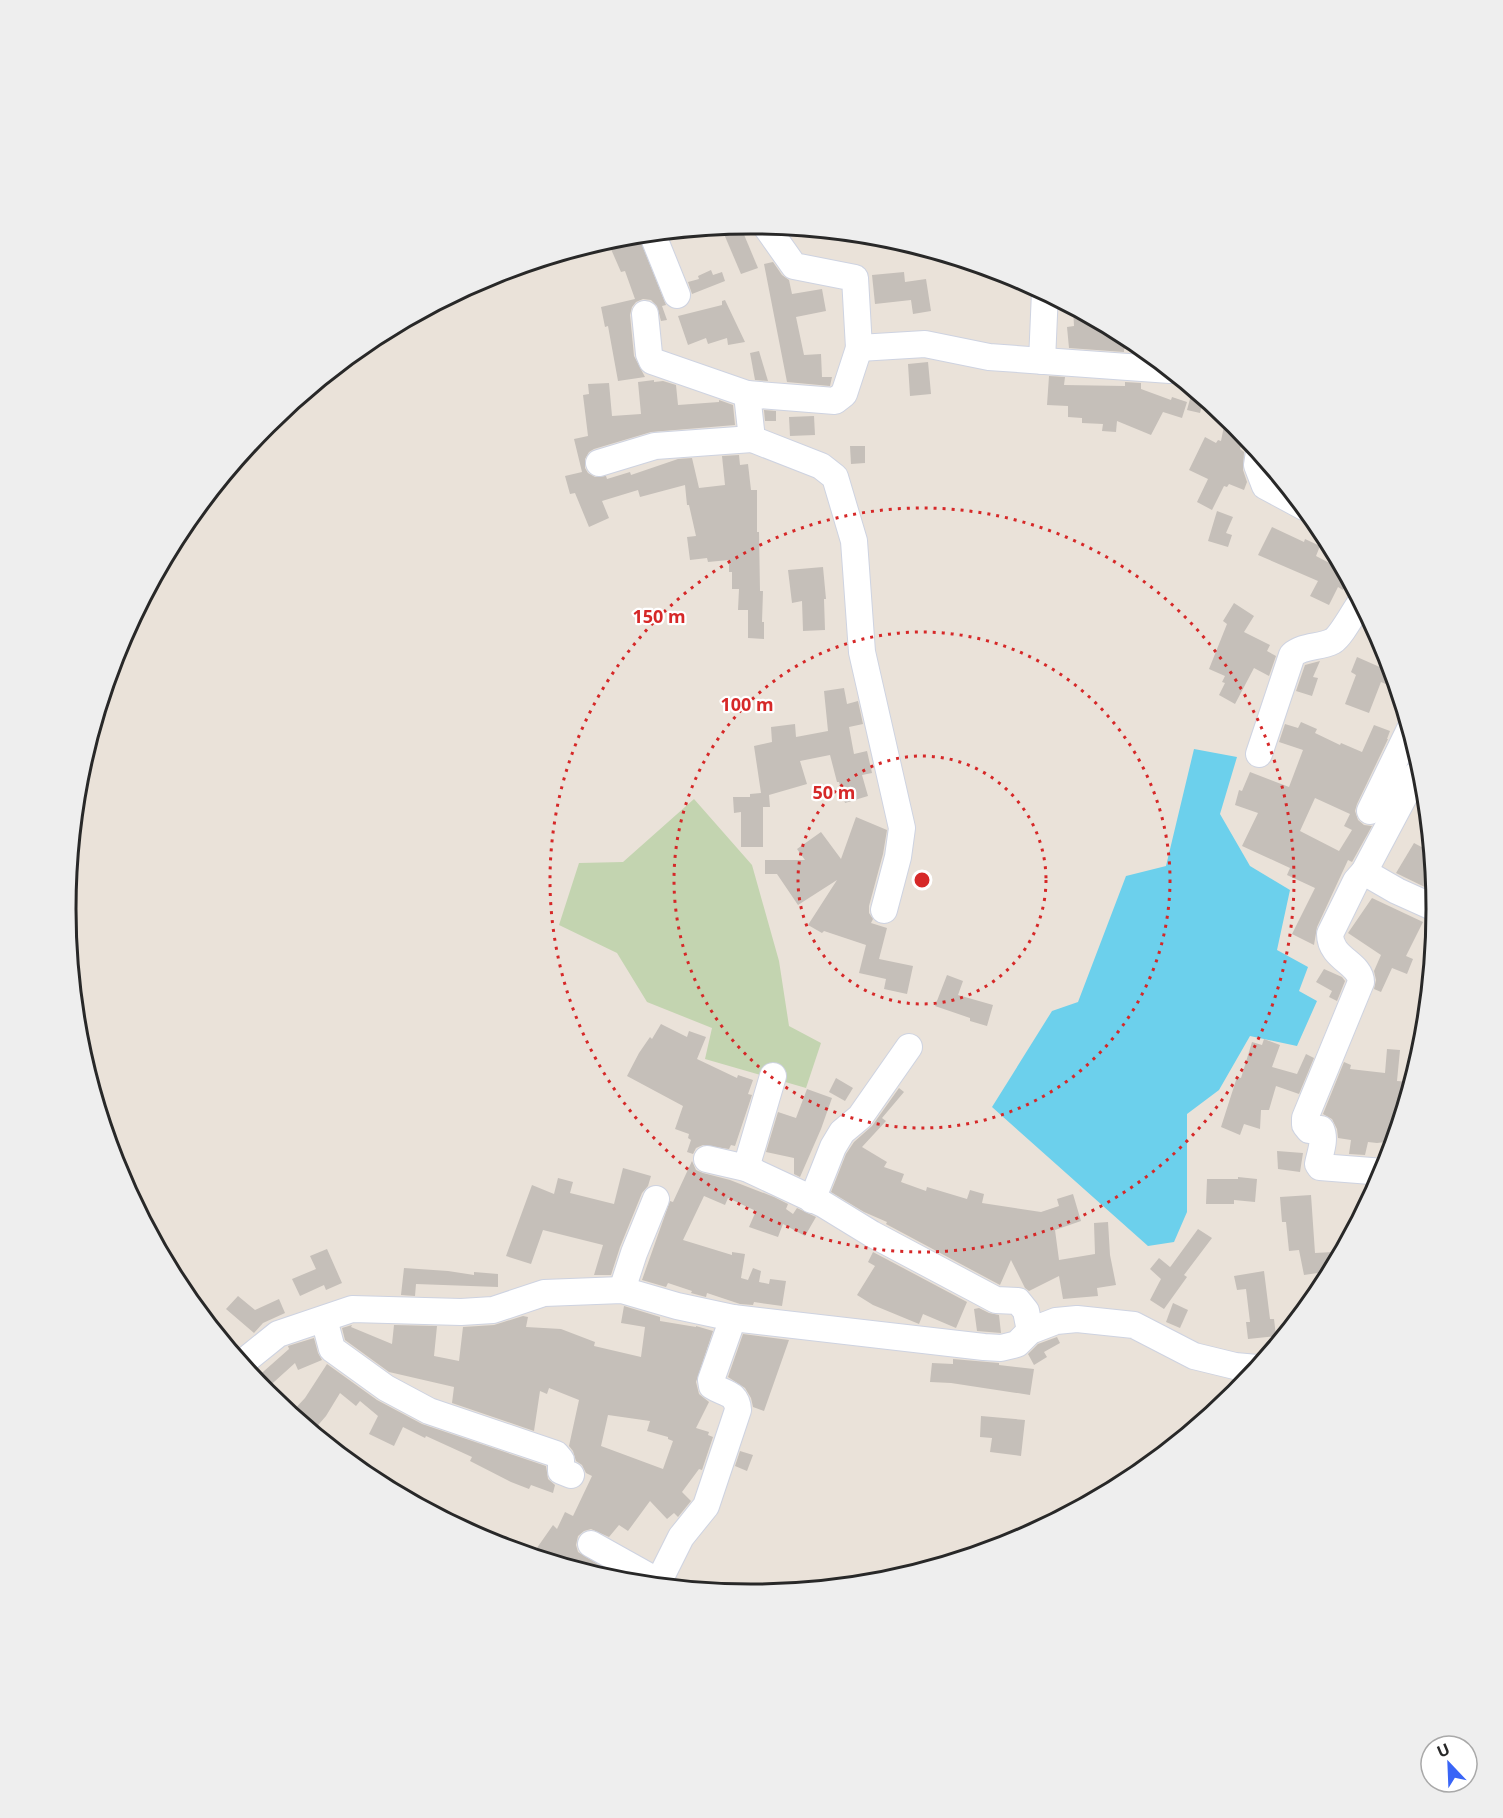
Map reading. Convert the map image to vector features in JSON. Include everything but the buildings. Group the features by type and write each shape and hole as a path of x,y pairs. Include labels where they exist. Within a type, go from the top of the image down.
{"street":[{"path":"645,314 649,354 652,360 747,394 835,401 844,394 859,348 855,278 794,266 772,234"},
{"path":"655,241 677,295"},
{"path":"1042,361 1045,301"},
{"path":"859,348 925,344 989,357 1156,369"},
{"path":"747,394 752,440"},
{"path":"599,463 656,446 752,440 821,465 835,477 854,541 862,652 902,828 898,857 884,910"},
{"path":"1257,462 1265,486 1287,498"},
{"path":"1259,754 1292,655 1337,638 1356,609"},
{"path":"1370,811 1410,774"},
{"path":"1373,1171 1320,1167 1318,1164 1323,1133 1321,1129 1309,1130 1305,1125 1305,1118 1361,982 1361,977 1357,972 1330,944 1330,934 1356,881 1364,872 1410,774"},
{"path":"1364,872 1426,904"},
{"path":"812,1200 833,1147 842,1132 860,1117 909,1047"},
{"path":"746,1168 773,1076"},
{"path":"708,1159 746,1168 823,1204 872,1234 996,1300 1018,1301 1026,1311 1030,1331"},
{"path":"622,1290 656,1199"},
{"path":"248,1358 278,1334 352,1309 461,1312 493,1310 544,1293 622,1290 677,1306 733,1318 993,1348 1017,1344 1030,1331 1056,1321 1077,1319 1134,1325 1194,1356 1247,1367"},
{"path":"661,1578 681,1537 706,1506 738,1410 738,1402 733,1395 715,1389 711,1380 733,1318"},
{"path":"324,1319 332,1349 386,1388 429,1411 556,1454 561,1460 561,1471 571,1475"},
{"path":"591,1544 642,1575"}],"green space":[{"path":"694,799 752,865 779,961 789,1026 821,1043 806,1088 705,1059 712,1028 647,1002 617,953 559,925 579,863 623,862"}],"water":[{"path":"1194,749 1237,757 1220,814 1250,866 1290,890 1277,950 1308,967 1299,991 1317,1001 1297,1046 1250,1036 1219,1090 1187,1114 1187,1212 1174,1242 1148,1246 992,1107 1052,1011 1078,1002 1126,876 1166,866"}]}
